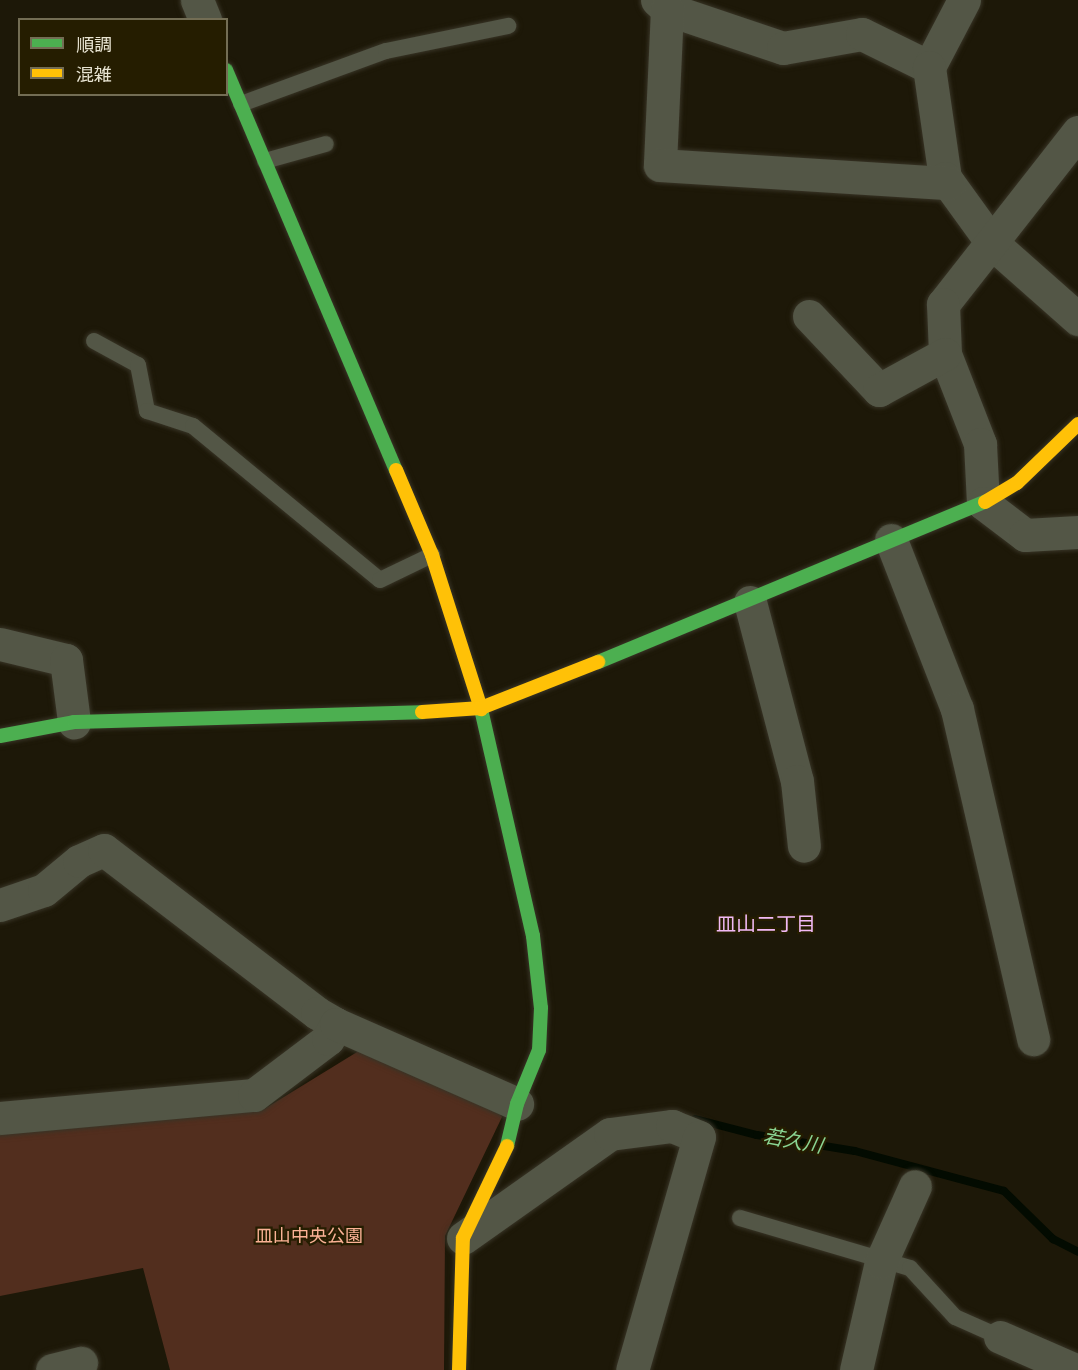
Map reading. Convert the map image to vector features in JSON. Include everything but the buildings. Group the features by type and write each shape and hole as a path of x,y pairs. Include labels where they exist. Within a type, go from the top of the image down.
{"street":[{"path":"197,0 204,18"},
{"path":"964,0 929,67 948,183 992,243 1078,319"},
{"path":"929,67 862,34 783,48 662,5 660,165 948,183"},
{"path":"228,75 432,555 481,708 533,936 539,981 539,1050 517,1104 504,1157 463,1238 459,1370"},
{"path":"1078,132 943,304 945,354 980,444 983,503 1024,535 1078,532"},
{"path":"809,316 879,390 945,354"},
{"path":"0,736 74,722 380,715 481,708 750,602 891,540 983,503 1017,483 1078,424"},
{"path":"891,540 957,709 1033,1039"},
{"path":"750,602 797,781 804,846"},
{"path":"0,644 66,660 74,722"},
{"path":"0,905 44,890 79,861 104,850 317,1013 336,1024 517,1104"},
{"path":"0,1118 254,1095 328,1040 336,1024"},
{"path":"463,1238 610,1134 672,1125 699,1137 632,1370"},
{"path":"856,1370 881,1262 915,1186"},
{"path":"1000,1337 1075,1370"}],"lane":[{"path":"241,104 386,51 508,26"},
{"path":"265,161 326,144"},
{"path":"94,341 138,365 147,411 193,426 380,580 432,555"},
{"path":"740,1218 881,1262 910,1268 955,1317 1000,1337"}],"green space":[{"name":"皿山中央公園","path":"362,1049 491,1101 502,1117 445,1236 444,1370 170,1370 143,1268 0,1296 0,1131 261,1111"}],"waterway":[{"name":"若久川","path":"695,1119 757,1135 855,1151 1004,1191 1053,1239 1078,1252"}],"traffic: fast":[{"path":"228,75 396,470"},
{"path":"598,662 985,502"},
{"path":"481,709 533,936 541,1008 539,1050 517,1104 507,1146"},
{"path":"0,736 74,722 422,712"}],"traffic: slow":[{"path":"985,502 1017,483 1078,424"},
{"path":"396,470 432,555 481,709"},
{"path":"422,712 481,708 598,662"},
{"path":"459,1370 463,1238 507,1146"}],"district":[{"name":"皿山二丁目","path":"766,924"}]}
